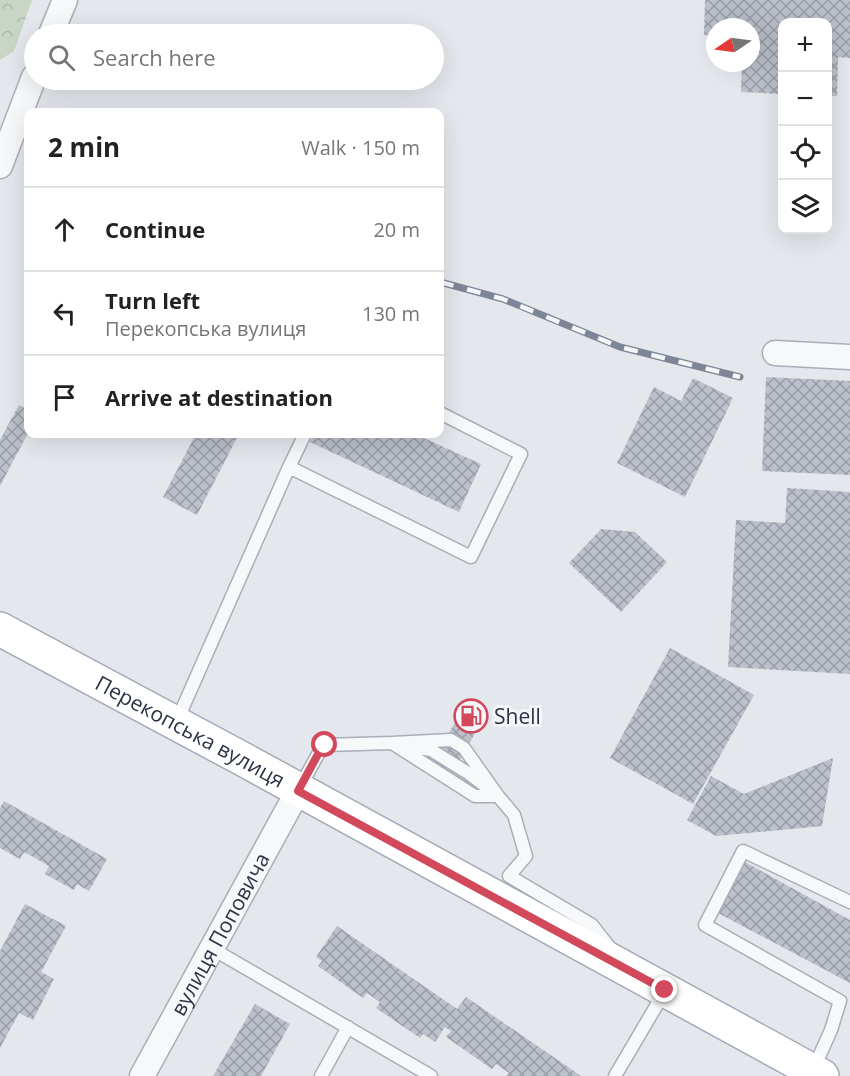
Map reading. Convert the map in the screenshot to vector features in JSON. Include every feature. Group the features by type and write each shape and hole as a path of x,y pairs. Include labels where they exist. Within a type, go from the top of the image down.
{"main road":[{"name":"Перекопська вулиця","path":"0,629 817,1074"}],"street":[{"path":"55,24 65,0"},
{"path":"0,166 29,90"},
{"path":"775,353 850,357"},
{"name":"вулиця Поповича","path":"142,1076 298,791"}],"lane":[{"path":"288,467 471,557 521,454 444,415"},
{"path":"176,724 288,467 303,438"},
{"path":"298,791 325,745 451,740 464,748 514,815 526,856 509,876 592,925 628,970"},
{"path":"392,743 475,796 498,796"},
{"path":"817,1074 831,1030 845,1004 705,925 742,851 850,902"},
{"path":"211,948 431,1076"},
{"path":"615,1076 665,990"},
{"path":"321,1076 348,1027"}],"green space":[{"path":"0,0 32,0 14,51 0,60"}],"building":[{"path":"705,0 850,0 850,58 838,57 837,96 832,96 832,18 778,18 778,94 741,92 742,72 760,72 760,18 706,18 706,35 704,35"},
{"path":"766,377 850,381 850,475 762,471"},
{"path":"693,378 733,398 685,497 617,463 654,387 681,401"},
{"path":"19,405 24,408 25,438 0,486 0,440"},
{"path":"194,438 237,438 197,515 163,497"},
{"path":"312,438 424,438 481,464 459,512 310,442"},
{"path":"787,488 850,492 850,674 728,667 736,520 785,523"},
{"path":"601,529 635,532 667,562 621,612 569,563"},
{"path":"670,648 754,695 693,804 610,758"},
{"path":"466,702 486,713 460,760 476,770 463,793 413,765 427,740 441,748"},
{"path":"833,758 822,826 716,836 687,820 711,776 744,794"},
{"path":"4,801 107,859 89,891 77,884 74,890 45,874 49,866 24,852 20,859 0,848 0,808"},
{"path":"745,862 850,920 850,983 718,913"},
{"path":"25,904 66,926 41,972 54,979 33,1020 19,1013 0,1048 0,951"},
{"path":"337,926 457,1009 466,997 581,1076 506,1076 509,1073 496,1064 492,1069 446,1037 451,1031 445,1027 435,1042 423,1034 420,1038 376,1008 380,1002 367,993 363,998 318,966 322,961 316,957"},
{"path":"255,1004 290,1024 261,1076 213,1076"}],"railway":[{"path":"444,283 503,299 620,347 740,377"}],"place":[{"name":"Shell","path":"471,716"}],"route":[{"path":"325,745 298,791 665,990"}]}
